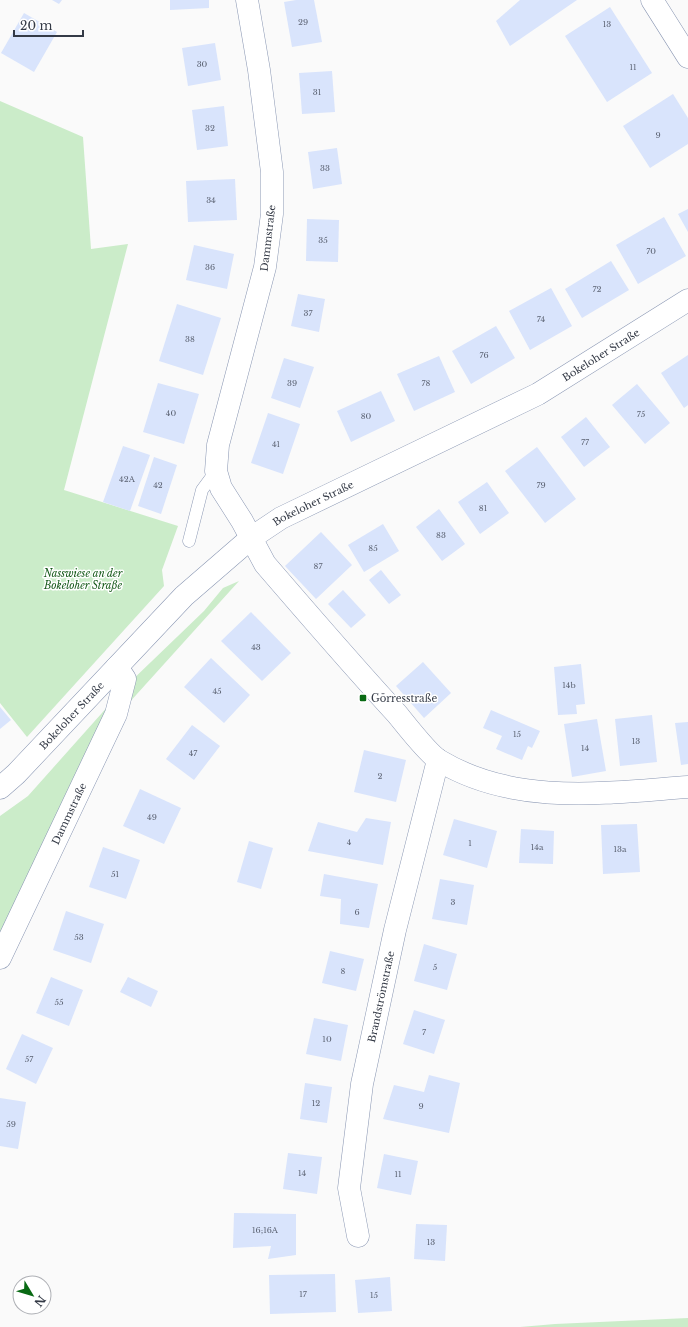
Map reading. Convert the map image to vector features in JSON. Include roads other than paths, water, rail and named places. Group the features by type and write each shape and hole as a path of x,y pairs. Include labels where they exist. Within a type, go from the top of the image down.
{"street":[{"name":"Dammstraße","path":"247,0 259,70 272,172 272,214 265,268 218,445 216,471 221,488 252,538"},
{"path":"652,0 688,57"},
{"name":"Bokeloher Straße","path":"0,788 16,774 184,596 252,538 281,518 538,394 688,300"},
{"path":"252,538 265,564 438,760 486,782 537,792 597,794 688,787"},
{"name":"Dammstraße","path":"0,958 116,714 125,679 117,667"},
{"name":"Brandströmstraße","path":"358,1236 349,1188 362,1084 395,930 438,760"}],"lane":[{"path":"188,541 202,490 216,471"}],"place":[{"name":"Görresstraße","path":"363,698"}],"park label":[{"name":"Nasswiese an der Bokeloher Straße","path":"83,578"}]}
